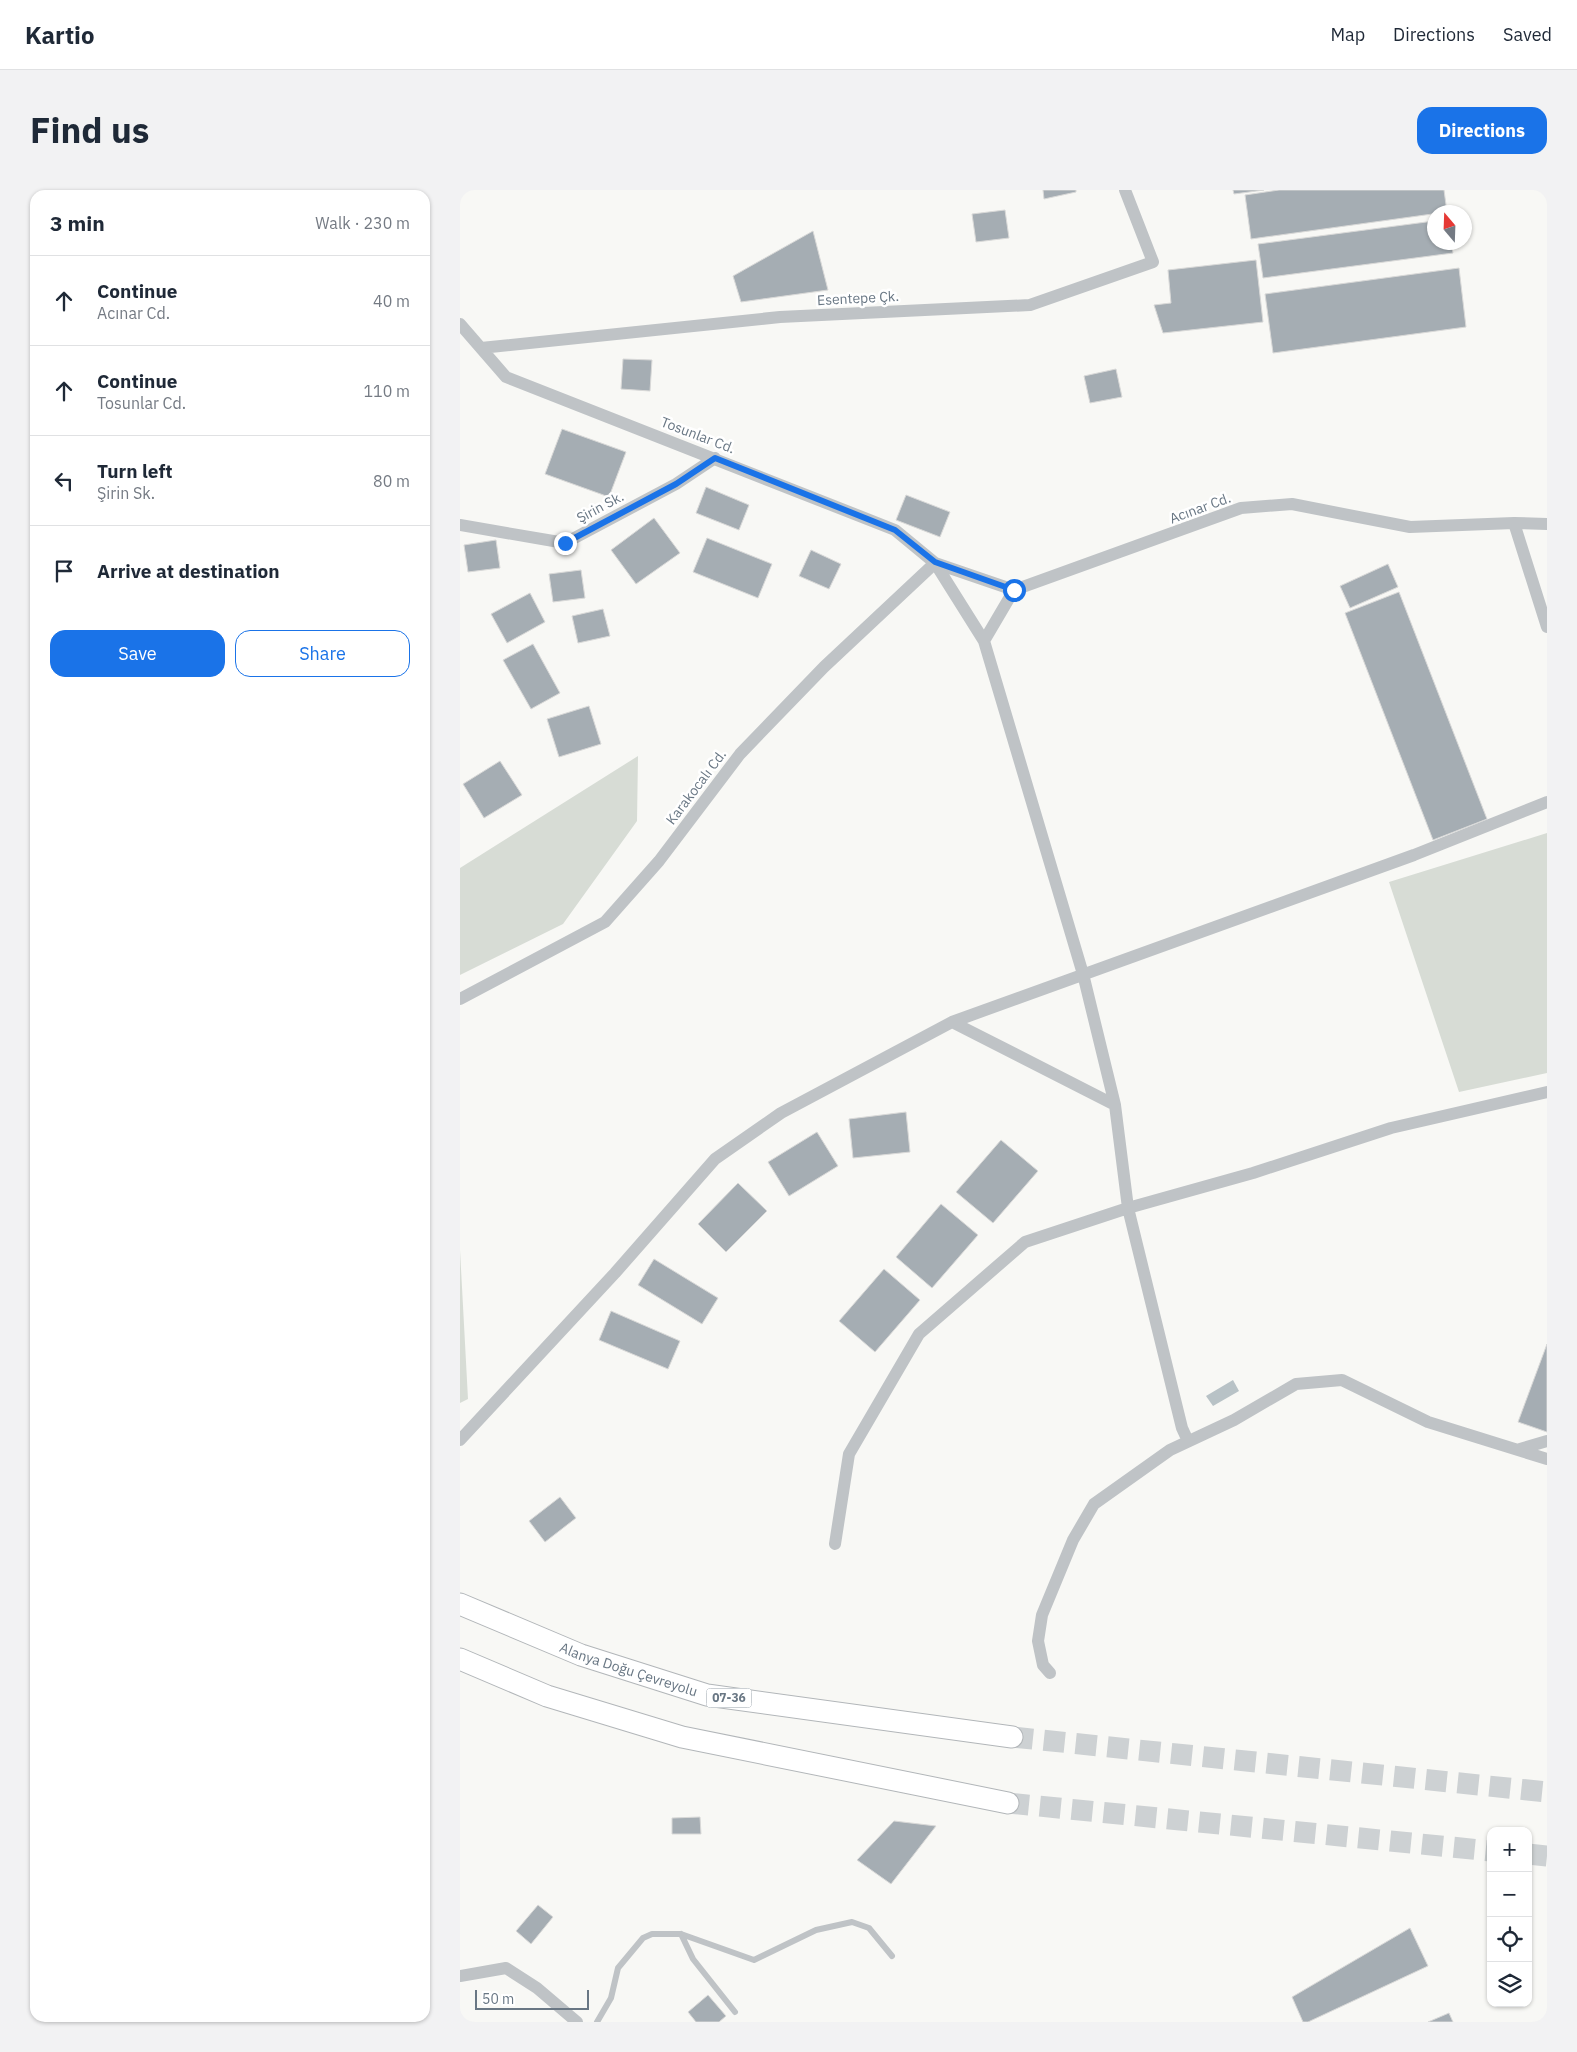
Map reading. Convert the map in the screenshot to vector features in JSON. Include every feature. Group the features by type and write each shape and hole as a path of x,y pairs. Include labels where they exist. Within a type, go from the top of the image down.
{"highway":[{"name":"Alanya Doğu Çevreyolu","path":"460,1604 581,1655 707,1695 1012,1737"},
{"path":"460,1659 547,1696 682,1737 1008,1803"}],"street":[{"name":"Esentepe Çk.","path":"481,348 780,317 1030,305 1153,262 1125,190"},
{"name":"Tosunlar Cd.","path":"460,324 506,377 895,530 935,562"},
{"name":"Şirin Sk.","path":"460,525 565,543 676,484 715,458"},
{"name":"Acınar Cd.","path":"1014,590 1241,508 1292,504 1410,527 1514,523 1547,524"},
{"path":"1514,523 1547,627"},
{"path":"935,562 1014,590 984,641"},
{"path":"935,562 984,641 1083,974 1114,1105 1128,1208 1182,1428 1188,1441"},
{"name":"Karakocalı Cd.","path":"460,999 605,922 659,861 740,754 824,667 935,562"},
{"path":"460,1440 615,1272 715,1159 781,1113 952,1022 1414,855 1547,802"},
{"path":"952,1022 1114,1105"},
{"path":"835,1544 849,1454 919,1334 1025,1242 1128,1208 1253,1173 1391,1128 1547,1092"},
{"path":"1050,1673 1043,1665 1038,1641 1042,1615 1073,1540 1094,1504 1170,1450 1234,1420 1296,1384 1342,1380 1428,1422 1520,1449 1547,1459"},
{"path":"1520,1449 1547,1441"},
{"path":"460,1976 506,1968 537,1988 577,2022"}],"lane":[{"path":"597,2022 611,1998 618,1968 644,1938 652,1934 680,1934 754,1960 816,1930 852,1922 869,1928 892,1956"},
{"path":"680,1934 693,1959 735,2012"}],"shaded area":[{"path":"638,756 637,821 563,924 460,975 460,868"},
{"path":"1547,833 1547,1073 1459,1092 1389,882"},
{"path":"460,1250 468,1399 460,1403"},
{"path":"1233,1380 1239,1391 1213,1406 1206,1396"}],"building":[{"path":"1043,190 1076,190 1076,192 1044,199"},
{"path":"1233,190 1264,190 1234,194"},
{"path":"1279,190 1444,190 1446,205 1427,205 1427,215 1251,239 1245,195"},
{"path":"1005,210 1009,238 976,242 972,214"},
{"path":"1427,222 1427,250 1452,250 1453,253 1263,278 1258,244"},
{"path":"813,231 828,290 741,302 733,276"},
{"path":"1256,260 1263,322 1163,333 1154,305 1171,303 1168,270"},
{"path":"1459,268 1466,327 1273,353 1265,294"},
{"path":"623,359 652,360 650,391 621,389"},
{"path":"1116,369 1122,397 1090,403 1084,376"},
{"path":"562,429 626,452 609,497 545,474"},
{"path":"706,487 749,505 739,530 696,513"},
{"path":"906,495 950,512 940,537 896,520"},
{"path":"654,518 680,553 636,584 611,550"},
{"path":"707,538 772,564 758,598 693,572"},
{"path":"496,540 500,568 468,572 464,545"},
{"path":"811,550 841,564 829,589 799,576"},
{"path":"1388,564 1398,587 1350,608 1340,586"},
{"path":"581,570 585,598 553,602 549,574"},
{"path":"1399,592 1487,819 1433,840 1345,613"},
{"path":"530,593 545,622 507,643 491,614"},
{"path":"603,609 610,636 578,643 572,616"},
{"path":"533,644 560,693 531,709 503,660"},
{"path":"589,706 601,744 559,757 547,719"},
{"path":"500,761 522,795 484,818 463,784"},
{"path":"906,1112 910,1152 853,1158 849,1119"},
{"path":"817,1132 838,1166 789,1196 768,1162"},
{"path":"1001,1140 1038,1171 993,1223 956,1192"},
{"path":"738,1183 767,1211 726,1252 698,1224"},
{"path":"941,1204 978,1235 932,1288 896,1257"},
{"path":"654,1259 718,1298 702,1324 638,1285"},
{"path":"884,1269 920,1300 875,1352 839,1321"},
{"path":"611,1311 680,1341 668,1369 599,1340"},
{"path":"1547,1344 1547,1432 1518,1422"},
{"path":"560,1497 576,1518 545,1542 529,1521"},
{"path":"700,1817 701,1834 672,1834 672,1818"},
{"path":"894,1821 936,1826 891,1884 857,1860"},
{"path":"538,1905 553,1917 531,1944 516,1931"},
{"path":"1410,1928 1428,1966 1308,2022 1303,2022 1292,1997"},
{"path":"708,1995 726,2016 719,2022 696,2022 688,2012"},
{"path":"1449,2013 1453,2022 1428,2022"}],"tunnel":[{"path":"1012,1737 1547,1792"},
{"path":"1008,1803 1487,1851"},
{"path":"1532,1854 1547,1856"}],"route":[{"path":"565,543 676,484 715,458 895,530 935,562 1014,590"}]}
